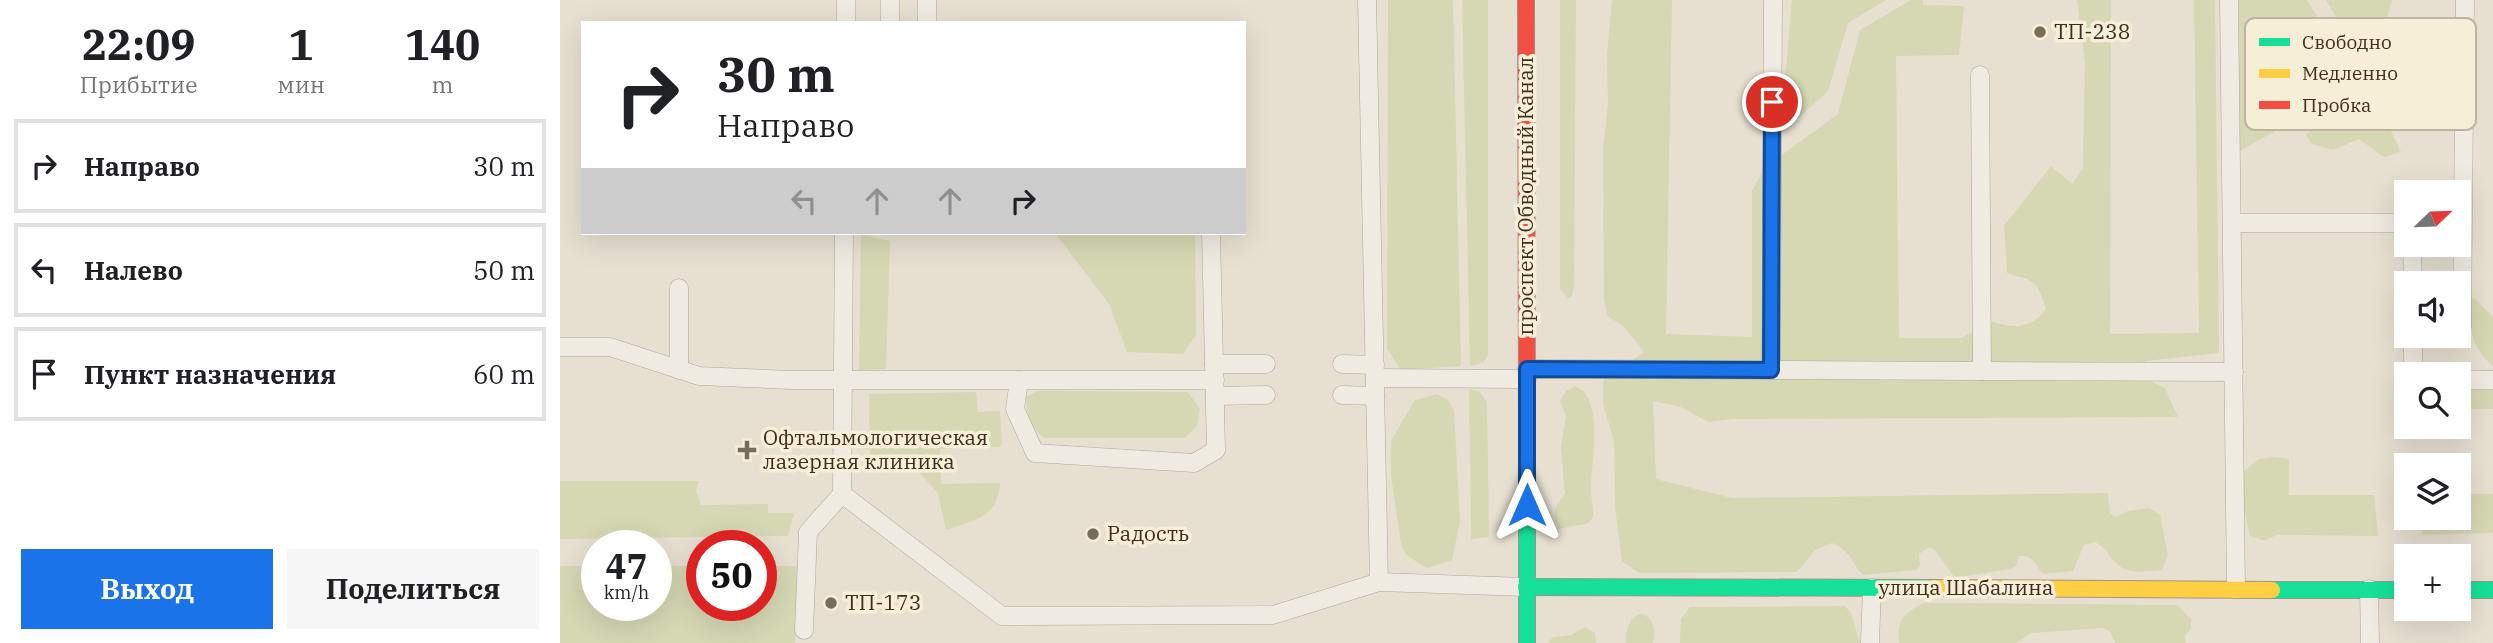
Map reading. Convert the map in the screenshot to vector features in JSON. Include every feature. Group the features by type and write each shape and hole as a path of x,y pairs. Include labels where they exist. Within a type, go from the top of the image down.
{"street":[{"name":"проспект Обводный Канал","path":"1526,0 1527,643"},
{"name":"улица Шабалина","path":"1527,587 2394,590"},
{"path":"2471,590 2493,590"}],"lane":[{"path":"846,0 846,21"},
{"path":"890,0 890,21"},
{"path":"927,0 927,21"},
{"path":"1367,0 1379,582"},
{"path":"1771,370 1773,0"},
{"path":"2229,0 2236,589"},
{"path":"2465,0 2465,18"},
{"path":"1980,75 1982,371"},
{"path":"2463,271 2464,130"},
{"path":"2232,223 2394,223"},
{"path":"804,630 808,532 842,494 844,235"},
{"path":"1019,380 1015,408 1035,453 1194,463 1216,450 1211,235"},
{"path":"679,370 680,288"},
{"path":"560,348 610,347 699,376 843,380 1215,380 1266,395"},
{"path":"1215,380 1266,364"},
{"path":"1342,364 1375,379"},
{"path":"1342,395 1375,379 1527,374 1771,370 2234,372"},
{"path":"2471,380 2493,380"},
{"path":"842,494 1002,616 1273,615 1379,582 1527,587"},
{"path":"1870,643 1872,588"},
{"path":"2369,589 2371,643"}],"green space":[{"path":"1388,0 1453,0 1461,366 1401,370 1387,349"},
{"path":"1462,0 1488,0 1488,355 1483,363 1470,366"},
{"path":"1560,0 1576,0 1574,287 1572,296 1568,298 1560,289"},
{"path":"1612,0 1672,0 1666,334 1752,337 1752,191 1764,168 1838,114 1860,30 1911,0 1923,0 1923,5 1964,6 1959,55 1896,56 1899,338 1961,338 1992,322 2021,326 2033,321 2046,310 2034,284 2007,273 2004,226 2051,166 2072,184 2083,168 2085,62 2077,0 2111,0 2110,334 2199,333 2194,0 2215,0 2219,353 2146,361 2145,379 2165,388 2178,417 1734,419 1708,422 1681,407 1653,401 1656,479 1732,498 2108,493 2110,513 2116,517 2128,511 2149,508 2160,515 2168,555 2162,570 2139,572 2123,568 2095,542 2084,545 2073,571 2043,574 2031,559 2019,556 2016,566 2010,569 1955,578 1934,549 1928,548 1919,554 1920,566 1916,570 1863,575 1847,553 1832,543 1815,550 1797,572 1639,573 1622,561 1615,507 1614,441 1603,404 1603,381 1614,370 1644,353 1622,325 1607,315 1604,298 1603,149 1608,105 1607,55"},
{"path":"1792,0 1886,0 1848,23 1828,91 1780,135"},
{"path":"2239,0 2307,0 2318,18 2245,18 2245,130 2277,130 2236,153"},
{"path":"2326,0 2392,0 2387,18 2336,18"},
{"path":"2313,130 2390,130 2401,152 2384,157 2359,139 2333,150 2311,144 2306,134"},
{"path":"861,235 890,241 886,369 859,370"},
{"path":"1057,235 1195,235 1196,335 1183,354 1127,352 1109,304"},
{"path":"2474,298 2493,317 2493,366 2480,352 2473,337 2471,300"},
{"path":"1575,386 1584,392 1593,416 1593,517 1589,523 1558,529 1555,510 1565,494 1561,447 1566,416 1560,400 1566,391"},
{"path":"1469,389 1480,392 1487,402 1489,537 1471,539"},
{"path":"2471,390 2493,390 2493,409 2471,409"},
{"path":"1038,391 1188,392 1200,409 1197,426 1185,438 1044,438 1032,425 1026,404 1026,397"},
{"path":"976,392 978,412 1000,411 1002,444 999,447 940,449 941,484 1000,483 998,495 990,511 983,516 946,530 938,493 905,457 870,456 869,394"},
{"path":"1437,394 1448,400 1454,411 1460,521 1452,560 1427,568 1406,555 1401,544 1391,476 1391,441 1415,400"},
{"path":"2259,459 2289,459 2289,495 2374,495 2378,536 2276,535 2265,541 2250,536 2241,492 2244,471"},
{"path":"560,481 699,481 696,491 701,505 768,504 768,513 794,513 788,536 777,536 777,530 686,530 686,537 672,538 672,530 581,530 581,539 560,539"},
{"path":"2471,494 2493,494 2493,533 2422,535 2422,530 2471,530"},
{"path":"560,566 581,566 581,621 672,621 672,566 686,566 686,621 777,621 777,566 797,566 795,643 560,643"},
{"path":"1926,603 2178,605 2191,619 2191,628 2185,636 2186,643 2115,643 2110,631 2103,628 2031,633 2016,643 1899,643 1899,628 1904,617"},
{"path":"1845,606 1851,613 1860,643 1680,643 1681,619 1690,607"},
{"path":"1642,613 1653,625 1653,643 1626,643 1629,625"},
{"path":"1585,627 1595,633 1596,643 1548,643 1553,637 1571,635"}],"traffic: fast":[{"path":"1527,417 1527,643"},
{"path":"1526,587 1932,588"},
{"path":"2272,590 2394,590"},
{"path":"2471,590 2493,590"}],"traffic: slow":[{"path":"1932,588 2272,590"}],"traffic: jam":[{"path":"1526,0 1527,417"}],"place":[{"name":"ТП-238","path":"2040,32"},
{"name":"Офтальмологическая лазерная клиника","path":"747,450"},
{"name":"Радость","path":"1093,534"},
{"name":"ТП-173","path":"831,603"}],"route":[{"path":"1527,505 1527,369 1771,370 1772,102"}]}
